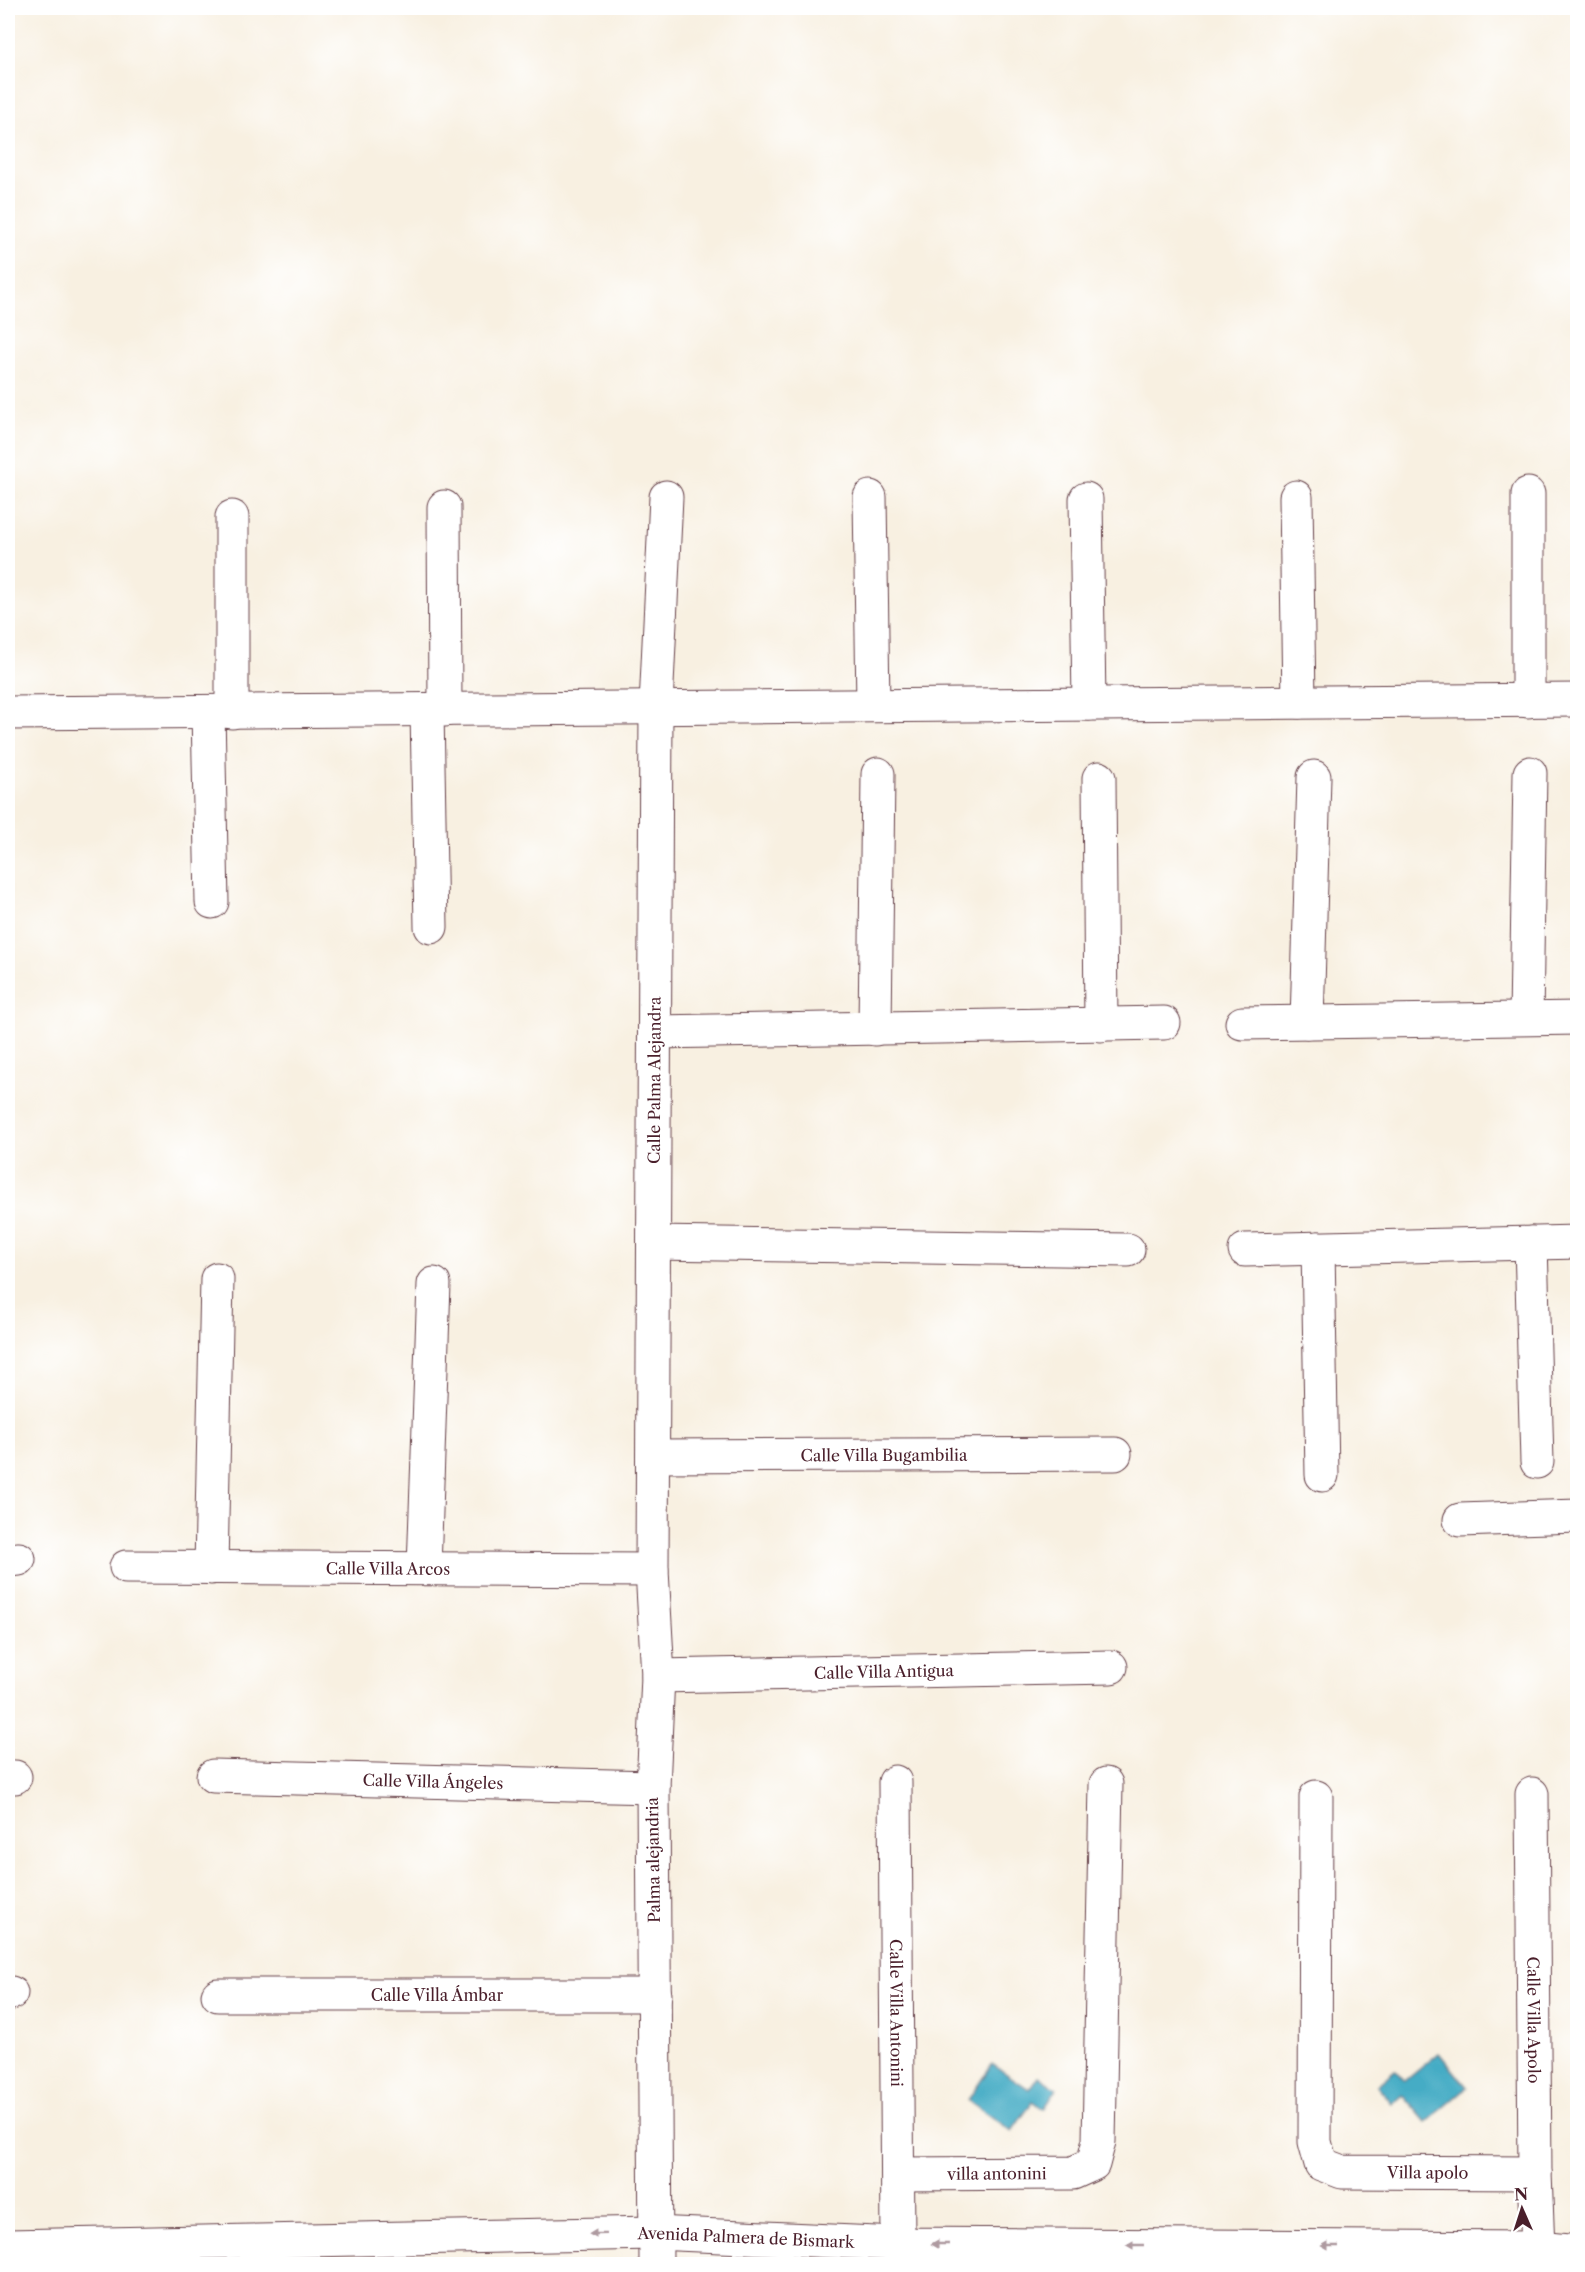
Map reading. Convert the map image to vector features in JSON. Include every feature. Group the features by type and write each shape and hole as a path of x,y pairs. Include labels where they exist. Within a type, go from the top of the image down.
{"street":[{"path":"1528,494 1528,701"},
{"name":"Calle Palma Alejandra","path":"653,1456 657,706 666,497"},
{"path":"870,497 873,705"},
{"path":"1296,497 1299,702"},
{"path":"1086,499 1089,704"},
{"path":"431,927 444,507"},
{"path":"212,902 220,712 232,517"},
{"path":"8,713 1578,700"},
{"path":"1526,1018 1530,773"},
{"path":"875,1029 878,774"},
{"path":"1307,1022 1314,777"},
{"path":"1099,778 1101,1025"},
{"path":"1242,1023 1578,1018"},
{"path":"655,1032 1164,1023"},
{"path":"1245,1250 1578,1242"},
{"path":"654,1243 1128,1250"},
{"path":"1531,1243 1537,1462"},
{"path":"1318,1248 1322,1475"},
{"path":"211,1568 217,1279"},
{"path":"424,1569 434,1284"},
{"name":"Calle Villa Bugambilia","path":"653,1456 1115,1454"},
{"name":"Palma alejandria","path":"653,1456 652,1570 658,1676 652,1787 655,2249"},
{"path":"1460,1520 1578,1516"},
{"name":"Calle Villa Arcos","path":"126,1567 652,1570"},
{"name":"Calle Villa Antigua","path":"658,1676 1111,1667"},
{"name":"Calle Villa Ángeles","path":"213,1776 652,1787"},
{"name":"Calle Villa Antonini","path":"895,1782 898,2244"},
{"name":"villa antonini","path":"898,2174 1073,2173 1093,2164 1099,2141 1106,1784"},
{"name":"Calle Villa Apolo","path":"1532,1794 1535,2173 1539,2248"},
{"name":"Villa apolo","path":"1316,1797 1315,2142 1321,2163 1342,2172 1535,2173"},
{"name":"Calle Villa Ámbar","path":"218,1995 655,1995"},
{"name":"Avenida Palmera de Bismark","path":"8,2246 655,2249 898,2244 1539,2248 1578,2252"},
{"name":"Avenida Palmera de Bismark","path":"58,2246 126,2265"}],"water":[{"path":"1439,2053 1467,2087 1426,2122 1402,2094 1392,2103 1377,2085 1395,2070 1405,2081"},
{"path":"992,2064 1029,2089 1038,2076 1057,2089 1044,2109 1033,2101 1012,2131 968,2100"}]}
